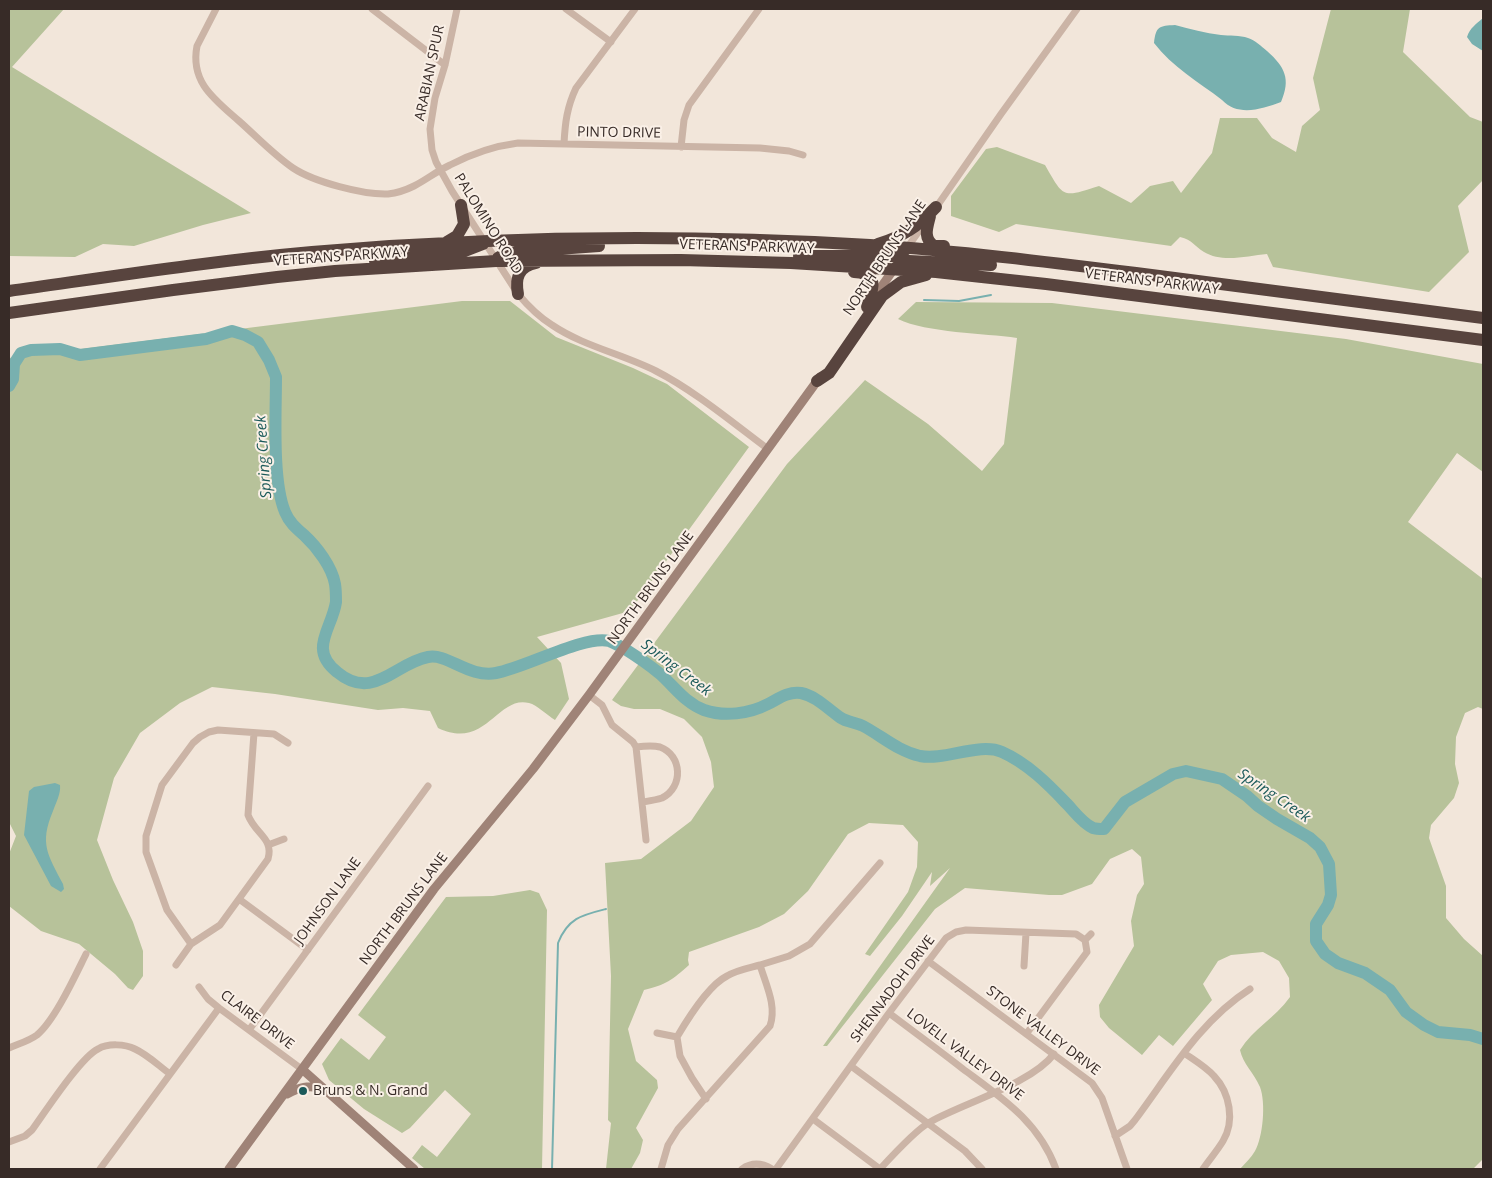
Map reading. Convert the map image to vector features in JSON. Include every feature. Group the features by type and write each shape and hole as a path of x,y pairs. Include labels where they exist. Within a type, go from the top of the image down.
{"highway":[{"path":"447,242 456,236 464,224 461,205"},
{"path":"871,245 905,234 914,229 933,212"},
{"path":"933,212 926,235 934,246 1017,253 1037,261"},
{"name":"VETERANS PARKWAY","path":"9,291 259,257 447,242 585,238 686,238 871,245 1037,261 1483,318"},
{"path":"496,261 503,255 516,252 637,244 686,238"},
{"path":"309,274 347,265 465,251 480,247 484,241"},
{"path":"732,261 764,256 895,256 907,249"},
{"name":"VETERANS PARKWAY","path":"9,313 173,290 309,274 496,261 641,259 750,261 936,272 1046,284 1483,340"},
{"path":"518,294 516,280 520,272 529,264 546,260"},
{"path":"750,261 786,268 867,274 872,280 873,285 867,307"},
{"path":"894,269 905,262 915,261 1036,267 1088,267"},
{"path":"817,380 829,373 888,290 905,281 936,272"}],"main road":[{"name":"NORTH BRUNS LANE","path":"229,1169 434,890 533,769 640,626 817,380 907,249"},
{"path":"303,1070 414,1169"},
{"path":"284,1096 296,1089 306,1087 327,1091"}],"street":[{"name":"PALOMINO ROAD","path":"216,9 197,46 196,65 201,82 206,90 229,112 292,167 305,175 324,182 375,194 401,192 440,171 496,261 518,294 533,311 552,326 638,363 676,382 768,449"},
{"path":"372,9 445,65"},
{"name":"ARABIAN SPUR","path":"440,171 432,150 430,128 435,98 445,65 457,9"},
{"path":"566,9 611,42"},
{"path":"564,144 566,117 576,88 635,9"},
{"path":"682,147 684,120 689,105 759,9"},
{"name":"NORTH BRUNS LANE","path":"907,249 1000,114 1076,9"},
{"name":"PINTO DRIVE","path":"440,171 451,164 503,145 518,143 777,149 803,155"},
{"path":"589,695 602,705 612,725 633,742 636,747 646,840"},
{"path":"191,944 167,910 146,852 146,836 162,785 193,743 200,737 218,730 274,734 288,743"},
{"path":"176,965 191,944 220,925 268,860 270,851 268,845 251,823 248,815 254,733"},
{"path":"636,747 646,745 665,750 675,760 677,768 676,782 668,793 662,798 643,802"},
{"name":"JOHNSON LANE","path":"249,1030 428,786"},
{"path":"268,845 284,839"},
{"path":"706,1099 680,1056 677,1037 685,1022 719,982 727,976 789,956 810,944 880,863"},
{"path":"239,899 308,950"},
{"name":"SHENNADOH DRIVE","path":"776,1169 946,938 956,932 966,930 1076,934 1084,940"},
{"path":"1024,966 1026,933"},
{"path":"1027,1034 1086,952 1084,940 1091,934"},
{"path":"9,1048 41,1032 64,996 86,954"},
{"name":"STONE VALLEY DRIVE","path":"928,961 1092,1083 1102,1098 1127,1169"},
{"path":"661,1169 671,1139 678,1129 770,1026 773,1019 773,1005 760,965"},
{"name":"CLAIRE DRIVE","path":"199,988 219,1008 303,1070"},
{"path":"1115,1136 1130,1126 1135,1120 1210,1021 1233,1000 1250,989"},
{"path":"100,1169 219,1008"},
{"name":"LOVELL VALLEY DRIVE","path":"889,1013 996,1092 1022,1115 1045,1146 1056,1169"},
{"path":"657,1033 677,1037"},
{"path":"9,1142 25,1136 32,1130 81,1064 98,1048 123,1045 136,1049 170,1074"},
{"path":"1184,1053 1218,1080 1225,1092 1229,1106 1229,1123 1224,1140 1203,1169"},
{"path":"812,1119 880,1169 927,1123 996,1092 1048,1061 1054,1054"},
{"path":"851,1066 964,1151 982,1169"},
{"path":"742,1169 750,1165 759,1164 772,1169"}],"green space":[{"path":"9,9 64,9 12,67 251,213 134,246 103,244 75,257 9,256"},
{"path":"1331,9 1410,9 1403,52 1470,117 1483,122 1483,180 1458,206 1469,252 1429,292 1273,267 1267,254 1235,258 1219,257 1204,252 1191,241 1180,237 1171,246 1016,224 999,232 951,216 951,196 986,149 997,147 1045,165 1056,184 1065,192 1078,192 1099,186 1131,203 1150,186 1173,181 1181,193 1212,153 1220,118 1257,118 1272,138 1296,152 1302,126 1320,110 1313,78"},
{"path":"462,301 510,301 556,337 667,384 749,447 630,611 537,637 561,663 569,699 555,720 532,704 518,703 508,707 479,728 468,733 454,733 438,728 430,711 403,708 378,710 275,694 212,687 180,703 140,733 114,778 97,840 133,922 143,951 143,976 133,990 128,988 115,974 79,944 41,931 9,906 9,854 16,836 9,822 9,358"},
{"path":"916,302 1052,303 1346,339 1483,364 1483,472 1457,453 1408,522 1483,579 1483,709 1478,707 1465,713 1456,737 1455,764 1459,783 1454,798 1431,825 1429,838 1446,886 1446,918 1464,939 1483,956 1483,1159 1473,1169 1240,1169 1252,1156 1258,1145 1262,1129 1263,1102 1260,1087 1240,1050 1251,1036 1290,997 1289,978 1279,961 1263,952 1231,955 1218,961 1203,984 1212,1000 1173,1046 1159,1035 1142,1055 1109,1028 1100,1017 1099,1005 1134,946 1131,921 1137,895 1144,884 1141,857 1132,849 1110,859 1092,884 1062,895 965,888 935,909 827,1046 823,1046 950,868 930,886 932,872 902,916 870,956 865,954 908,892 917,867 918,842 903,825 869,823 848,834 808,891 784,914 759,927 689,952 689,965 663,984 644,990 628,1029 636,1061 657,1080 658,1088 636,1128 643,1140 640,1153 631,1169 606,1169 611,1123 608,1120 611,976 605,863 641,859 691,821 714,787 711,762 702,737 684,719 660,709 634,709 621,706 612,700 787,464 865,380 928,424 982,471 1004,444 1017,338 940,330 910,324 898,319"},
{"path":"530,890 539,893 547,910 542,1169 425,1169 412,1158 422,1145 437,1157 471,1114 445,1090 410,1128 402,1133 364,1109 329,1080 322,1064 341,1038 369,1060 386,1037 358,1015 446,897 493,896"}],"water":[{"path":"1483,18 1483,51 1472,44 1467,37"},
{"path":"1175,25 1209,33 1245,37 1258,43 1282,68 1286,87 1281,102 1250,110 1243,110 1228,105 1177,67 1154,43 1159,28"},
{"path":"55,783 60,785 60,792 49,822 46,841 53,865 63,884 64,889 61,892 51,886 24,835 29,791 34,787"}],"waterway":[{"path":"924,300 959,301 991,295"},
{"name":"Spring Creek","path":"9,386 13,379 14,364 21,353 31,350 60,349 80,355 206,339 232,331 245,335 258,342 269,360 276,377 276,465 285,512 293,525 319,551 327,564 335,586 336,602 324,638 324,655 328,663 337,672 350,680 362,683 373,682 428,657 443,659 476,672 496,673 570,647 598,640 609,641 646,663 685,699 704,710 728,714 745,712 761,707 787,694 801,693 817,700 843,719 863,726 912,754 930,757 983,749 1002,752 1037,774 1082,820 1094,828 1104,829 1125,802 1173,774 1186,771 1222,779 1277,819 1310,838 1320,847 1329,864 1331,895 1328,905 1316,924 1316,941 1325,954 1338,963 1365,973 1390,990 1406,1012 1424,1025 1438,1032 1470,1035 1483,1039"},
{"path":"552,1169 558,943 571,923 590,913 606,909"}],"place":[{"name":"Bruns & N. Grand","path":"303,1091"}]}
